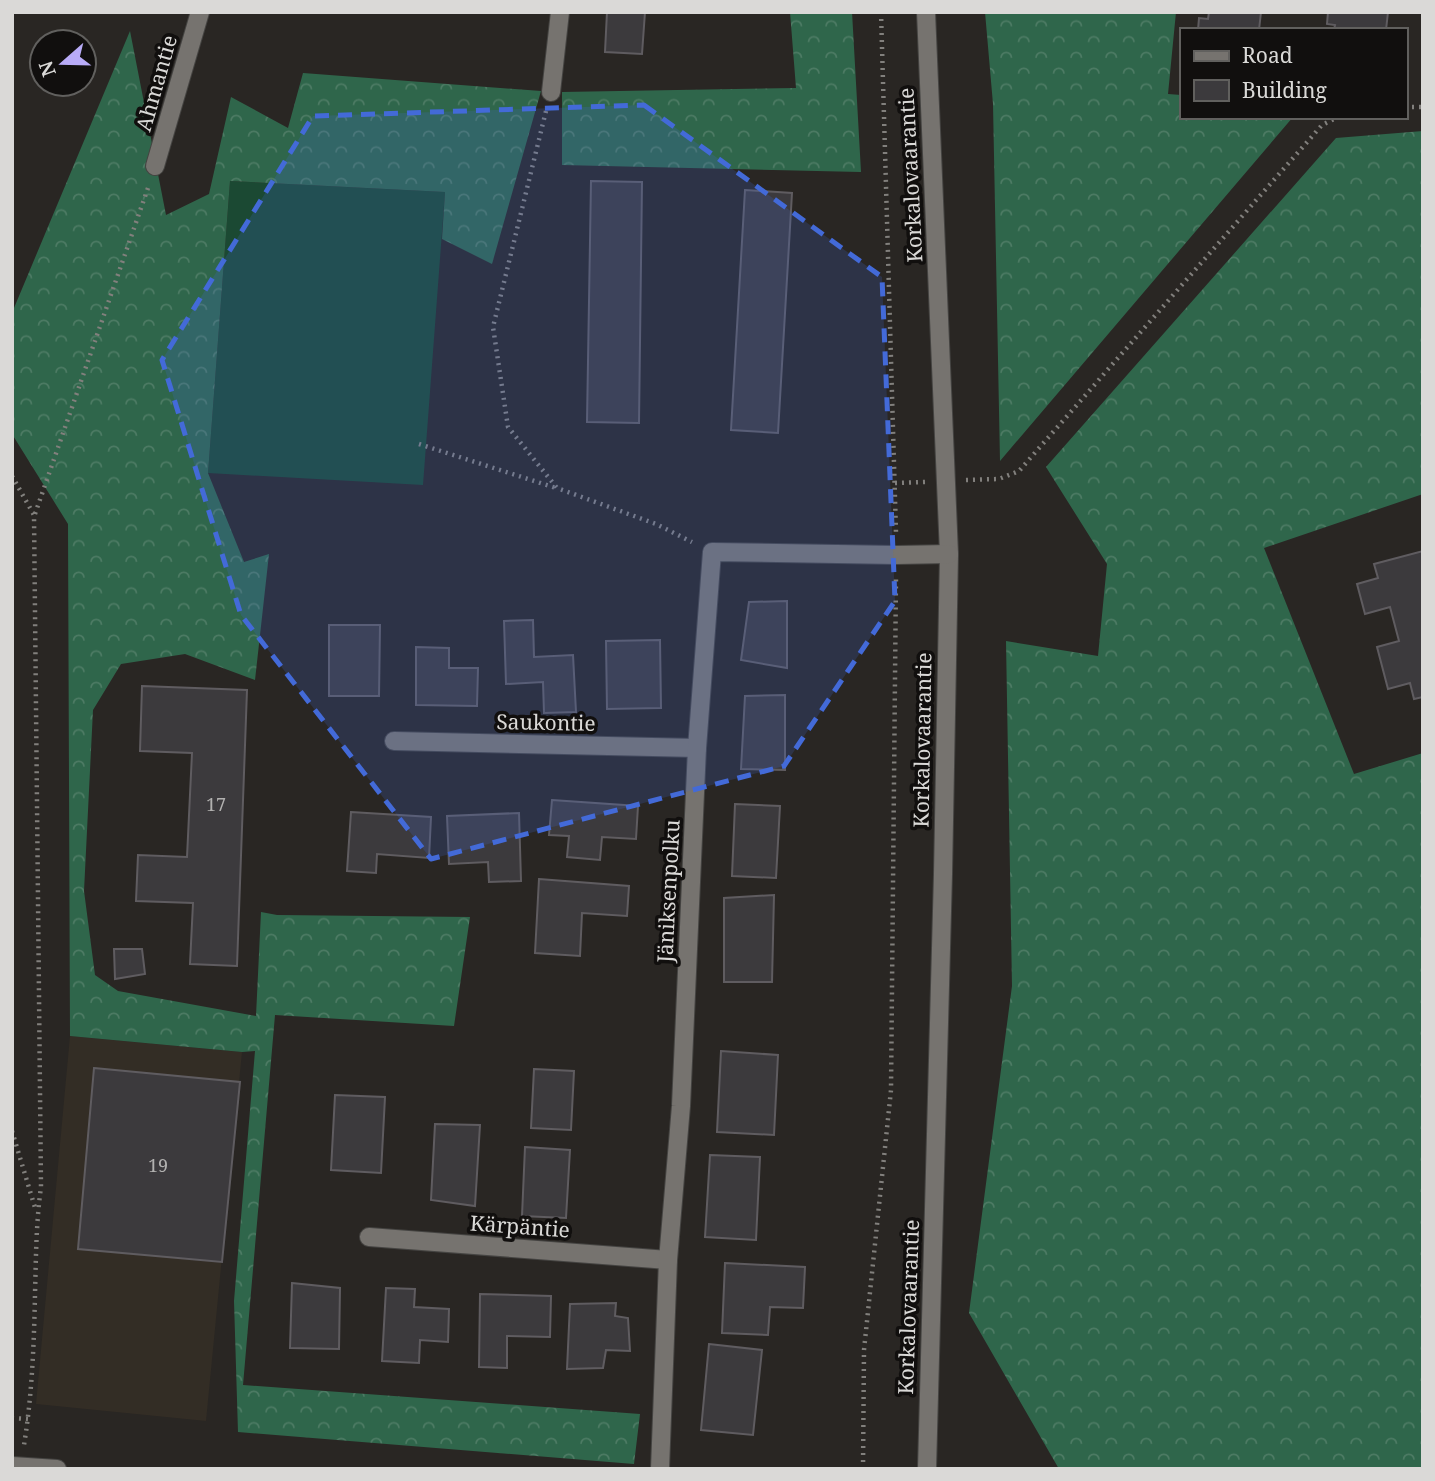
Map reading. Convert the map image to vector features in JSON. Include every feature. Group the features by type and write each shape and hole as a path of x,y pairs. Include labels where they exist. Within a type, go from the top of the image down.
{"street":[{"name":"Ahmantie","path":"155,166 200,12"},
{"path":"551,92 560,12"},
{"name":"Korkalovaarantie","path":"926,12 948,554 943,874 927,1469"},
{"path":"712,552 948,554"},
{"name":"Jäniksenpolku","path":"660,1469 668,1260 681,1106 697,747 712,552"},
{"name":"Saukontie","path":"394,741 697,747"},
{"name":"Kärpäntie","path":"369,1237 668,1260"},
{"path":"16,1466 57,1469"}],"path":[{"path":"863,1469 864,1350 891,1090 896,555 881,12"},
{"path":"551,92 493,327 508,428 557,488"},
{"path":"999,479 1019,471 1322,125 1334,119"},
{"path":"16,1466 28,1419 35,1311 37,1214 41,1187 34,515 155,166"},
{"path":"419,444 557,488 656,524 712,552"},
{"path":"12,476 34,515"},
{"path":"12,1131 37,1214"},
{"path":"12,1418 28,1419"}],"highlighted area":[{"path":"644,105 882,277 895,601 784,766 431,859 241,615 162,360 313,116"}],"shaded area":[{"path":"70,1036 242,1052 206,1421 36,1404"}],"green space":[{"path":"790,12 852,12 861,172 562,165 562,92 796,88"},
{"path":"985,12 1176,12 1168,94 1180,95 1180,119 1291,119 1000,461 993,104"},
{"path":"130,31 166,215 209,194 231,97 288,128 303,73 541,91 492,264 442,239 445,192 230,181 208,473 244,562 269,554 255,680 185,654 121,664 93,710 84,891 95,975 118,991 256,1016 261,912 277,915 470,917 454,1026 275,1015 243,1385 640,1414 634,1464 238,1432 234,1301 255,1051 70,1036 68,524 12,434 12,308"},
{"path":"1423,131 1423,494 1264,548 1354,774 1423,753 1423,1469 1059,1469 969,1313 1012,986 1006,641 1098,656 1107,564 1046,467 1336,138"},
{"path":"230,181 445,192 423,485 208,473"}],"building":[{"path":"607,12 645,12 642,54 605,52"},
{"path":"1209,12 1261,12 1259,28 1198,28 1199,18 1208,19"},
{"path":"1328,12 1388,12 1386,28 1334,28 1335,25 1327,24"},
{"path":"591,181 642,182 639,423 587,422"},
{"path":"745,190 792,193 778,433 731,430"},
{"path":"1423,551 1423,697 1414,699 1410,683 1388,689 1377,647 1399,641 1390,607 1365,614 1357,584 1378,578 1374,564"},
{"path":"787,601 787,668 741,660 749,602"},
{"path":"533,620 534,657 573,655 576,712 544,713 543,682 506,684 504,621"},
{"path":"329,625 380,625 379,696 329,696"},
{"path":"660,640 661,708 607,709 606,641"},
{"path":"416,647 449,648 449,668 478,668 477,706 416,705"},
{"path":"142,686 247,690 237,966 190,964 193,903 136,901 138,855 187,857 192,753 140,751"},
{"path":"785,695 785,770 741,769 745,696"},
{"path":"552,800 638,806 636,839 602,837 600,860 567,857 569,836 549,835"},
{"path":"735,804 780,806 776,878 732,876"},
{"path":"351,812 431,817 429,858 377,854 376,873 347,871"},
{"path":"519,813 521,881 489,882 488,862 449,864 447,816"},
{"path":"539,879 629,886 627,916 582,913 580,956 535,953"},
{"path":"774,895 772,982 724,982 724,898"},
{"path":"114,949 142,949 145,974 115,979"},
{"path":"721,1051 778,1055 774,1135 717,1132"},
{"path":"94,1068 240,1082 222,1262 78,1249"},
{"path":"534,1069 574,1071 571,1130 531,1128"},
{"path":"335,1095 385,1097 381,1173 331,1170"},
{"path":"435,1124 480,1125 475,1206 431,1200"},
{"path":"525,1147 570,1150 566,1218 522,1216"},
{"path":"710,1155 760,1157 756,1240 705,1237"},
{"path":"725,1263 805,1267 803,1308 770,1307 768,1335 722,1333"},
{"path":"292,1283 340,1288 339,1349 290,1348"},
{"path":"386,1288 415,1289 414,1307 449,1309 448,1342 420,1340 419,1363 382,1361"},
{"path":"480,1294 551,1296 550,1337 507,1336 507,1368 479,1367"},
{"path":"616,1303 615,1316 628,1318 630,1351 606,1350 603,1368 567,1369 570,1304"},
{"path":"709,1344 762,1350 753,1435 701,1430"}]}
